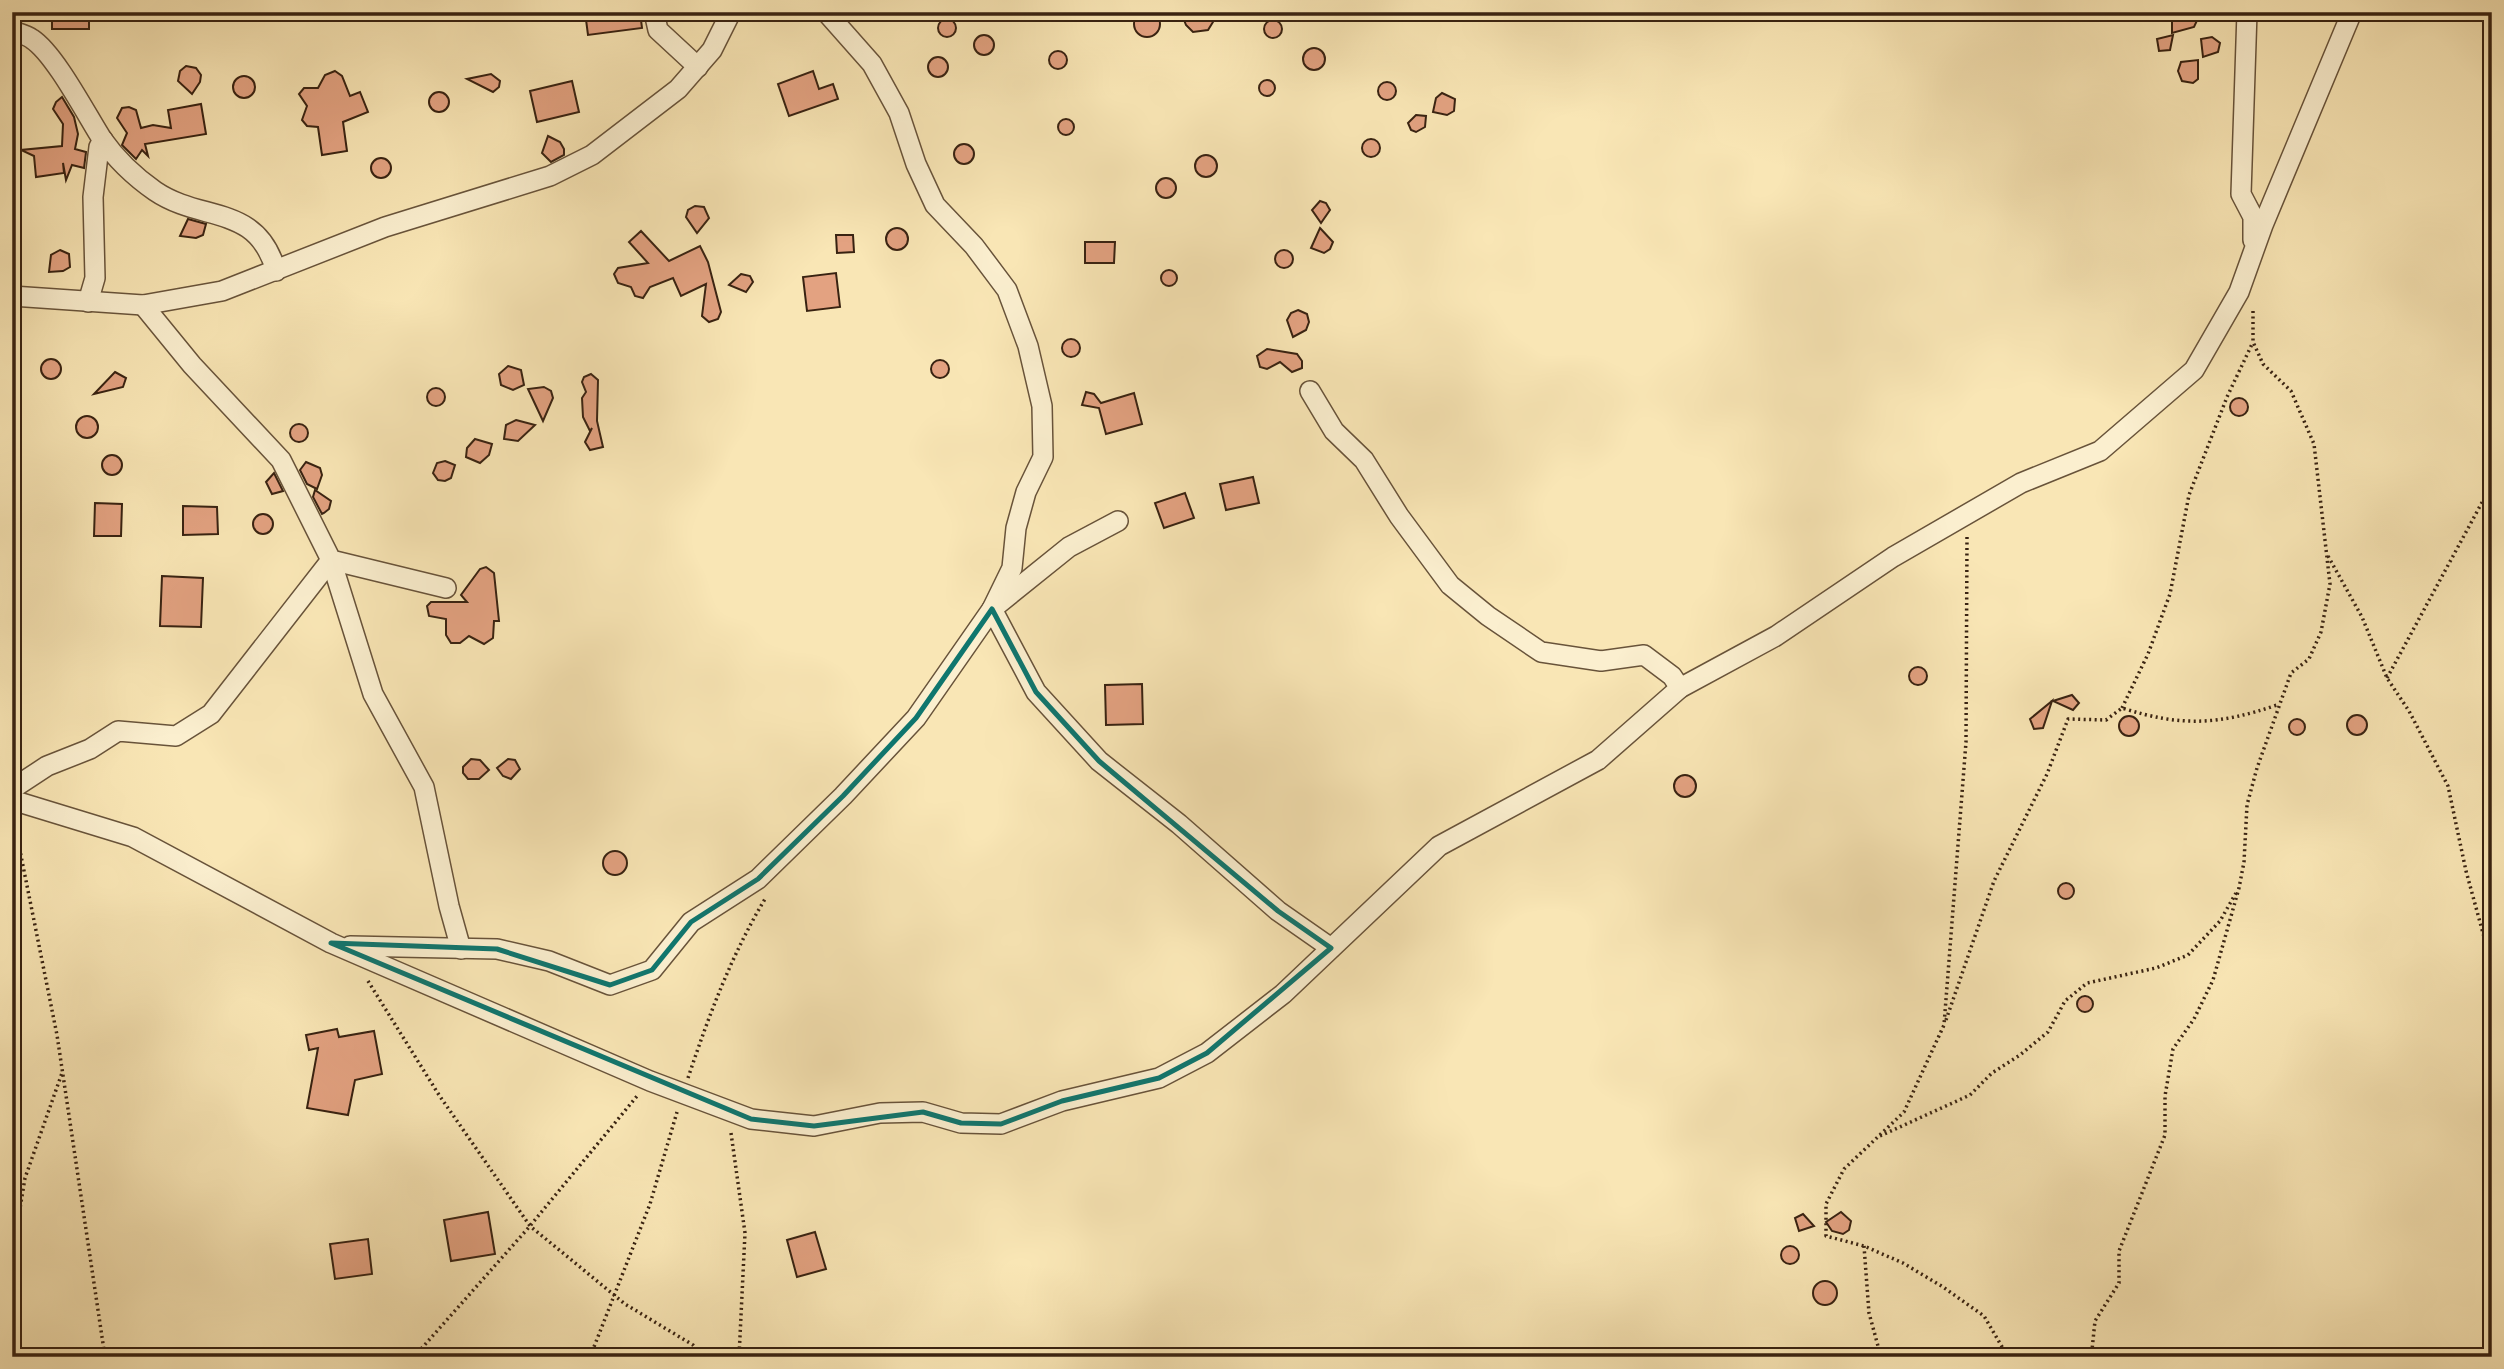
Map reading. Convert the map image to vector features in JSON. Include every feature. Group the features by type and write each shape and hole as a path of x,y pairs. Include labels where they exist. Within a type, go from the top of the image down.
{"street":[{"path":"654,12 658,30 698,67"},
{"path":"12,296 143,305 222,291 385,227 551,176 592,155 678,89 712,50 731,12"},
{"path":"331,943 366,948 497,949 536,958 610,985 652,970 691,922 758,878 844,796 916,718 992,610 1012,568 1016,528 1026,492 1043,457 1042,406 1028,345 1007,290 974,246 935,205 916,164 899,113 872,64 826,12"},
{"path":"2247,12 2241,194 2253,218 2252,255"},
{"path":"12,800 133,837 331,943 650,1081 751,1119 814,1126 880,1113 923,1112 961,1123 1001,1124 1062,1101 1159,1078 1207,1053 1283,994 1439,846 1598,760 1680,688 1776,636 1893,557 2021,483 2099,451 2194,370 2239,292 2352,12"},
{"path":"12,31 33,39 124,166 156,192 248,226 270,248 276,271"},
{"path":"88,302 95,278 93,197 99,147 103,140"},
{"path":"143,305 191,365 281,460 331,560 373,694 424,787 449,906 461,949"},
{"path":"1310,390 1334,431 1364,460 1399,516 1450,585 1488,616 1541,652 1601,662 1644,656 1672,676 1680,688"},
{"path":"992,610 1069,547 1118,521"},
{"path":"331,560 446,589"},
{"path":"12,789 47,766 90,749 118,731 176,736 211,714 331,560"},
{"path":"992,610 1036,692 1099,761 1179,824 1278,911 1331,948"}],"path":[{"path":"2087,1357 2092,1350 2095,1321 2119,1283 2119,1251 2165,1135 2165,1096 2174,1049 2194,1019 2213,980 2239,888 2244,862 2247,805 2291,673 2309,659 2321,632 2330,584 2314,444 2291,391 2263,364 2253,342 2253,304"},
{"path":"2008,1357 1984,1315 1903,1263 1864,1246 1826,1236 1826,1204 1844,1169 1904,1112 1944,1025 1994,881 2047,774 2068,719 2106,720 2122,708 2148,654 2170,594 2189,495 2227,397 2253,342"},
{"path":"2387,678 2492,484"},
{"path":"1944,1025 1966,742 1967,514"},
{"path":"2327,555 2362,617 2387,678 2409,711 2448,786 2466,871 2492,967"},
{"path":"2122,708 2162,720 2203,723 2279,704"},
{"path":"12,810 62,1071 107,1357"},
{"path":"1878,1137 1970,1095 1992,1073 2048,1032 2065,1001 2087,984 2155,968 2188,955 2220,920 2239,888"},
{"path":"364,977 439,1095 530,1226 625,1304 693,1345 704,1357"},
{"path":"12,1311 15,1240 25,1178 62,1071"},
{"path":"414,1357 530,1226 650,1081"},
{"path":"728,1110 745,1233 738,1357"},
{"path":"1864,1246 1869,1314 1881,1357"}],"highlighted area":[{"path":"992,609 1036,692 1099,761 1278,911 1331,948 1207,1053 1159,1078 1062,1101 1001,1124 961,1123 923,1112 814,1126 751,1119 331,943 497,949 610,985 652,970 691,922 758,879 843,796 916,718"}],"building":[{"path":"1147,11 1156,15 1160,24 1156,33 1147,37 1138,33 1134,24 1138,15"},
{"path":"52,12 89,12 89,29 52,29"},
{"path":"585,12 640,12 642,28 588,35"},
{"path":"1181,12 1214,12 1213,22 1208,30 1193,32 1186,25"},
{"path":"2172,12 2201,12 2194,27 2172,33"},
{"path":"947,19 953,22 956,28 953,34 947,37 941,34 938,28 941,22"},
{"path":"1273,20 1279,23 1282,29 1279,35 1273,38 1267,35 1264,29 1267,23"},
{"path":"984,35 991,38 994,45 991,52 984,55 977,52 974,45 977,38"},
{"path":"2173,35 2170,50 2159,51 2157,39"},
{"path":"2212,37 2220,43 2218,52 2203,57 2201,39"},
{"path":"1314,48 1322,51 1325,59 1322,67 1314,70 1306,67 1303,59 1306,51"},
{"path":"1058,51 1064,54 1067,60 1064,66 1058,69 1052,66 1049,60 1052,54"},
{"path":"938,57 945,60 948,67 945,74 938,77 931,74 928,67 931,60"},
{"path":"2198,60 2198,79 2193,83 2182,81 2178,71 2181,62"},
{"path":"186,66 196,68 201,75 192,94 178,81 180,71"},
{"path":"335,71 342,76 350,96 360,92 368,112 343,122 347,151 322,155 318,127 307,126 302,120 307,106 299,94 304,88 318,88 325,75"},
{"path":"813,71 819,89 833,84 838,99 789,116 778,84"},
{"path":"491,74 500,81 499,87 493,92 467,79"},
{"path":"244,76 252,79 255,87 252,95 244,98 236,95 233,87 236,79"},
{"path":"1264,80 1270,80 1275,88 1273,94 1264,96 1259,91 1259,85"},
{"path":"572,81 579,112 537,122 530,91"},
{"path":"1387,82 1393,85 1396,91 1393,97 1387,100 1381,97 1378,91 1381,85"},
{"path":"439,92 446,95 449,102 446,109 439,112 432,109 429,102 432,95"},
{"path":"1442,93 1455,99 1454,111 1447,115 1433,112 1436,98"},
{"path":"62,97 74,117 78,134 75,149 86,152 84,168 72,165 66,180 63,163 64,173 36,177 34,156 21,150 62,146 63,124 53,109"},
{"path":"201,104 206,134 145,144 148,156 142,150 136,159 122,145 127,133 117,118 122,108 136,110 141,128 153,125 171,128 168,110"},
{"path":"1416,115 1426,116 1425,127 1416,132 1411,130 1408,123"},
{"path":"1063,119 1069,119 1074,127 1072,133 1063,135 1058,130 1058,124"},
{"path":"548,136 560,142 564,149 564,155 551,162 542,153"},
{"path":"1371,139 1377,142 1380,148 1377,154 1371,157 1365,154 1362,148 1365,142"},
{"path":"964,144 971,147 974,154 971,161 964,164 957,161 954,154 957,147"},
{"path":"1206,155 1214,158 1217,166 1214,174 1206,177 1198,174 1195,166 1198,158"},
{"path":"381,158 388,161 391,168 388,175 381,178 374,175 371,168 374,161"},
{"path":"1166,178 1173,181 1176,188 1173,195 1166,198 1159,195 1156,188 1159,181"},
{"path":"1320,201 1326,203 1330,210 1321,223 1312,210"},
{"path":"695,206 704,207 709,218 697,233 686,217 688,210"},
{"path":"188,219 206,224 203,235 196,238 180,236"},
{"path":"897,228 905,231 908,239 905,247 897,250 889,247 886,239 889,231"},
{"path":"1320,228 1333,242 1330,249 1324,253 1311,248"},
{"path":"641,231 669,261 700,246 708,262 721,312 718,319 709,322 702,316 706,284 681,296 673,278 650,287 643,298 635,296 631,287 618,283 614,274 618,268 648,263 629,242"},
{"path":"836,235 853,235 854,252 837,253"},
{"path":"1085,242 1115,242 1114,263 1085,263"},
{"path":"60,250 69,254 70,267 63,271 49,272 51,255"},
{"path":"1284,250 1290,253 1293,259 1290,265 1284,268 1278,265 1275,259 1278,253"},
{"path":"1166,270 1172,270 1177,278 1175,284 1166,286 1161,281 1161,275"},
{"path":"836,273 840,307 807,311 803,277"},
{"path":"741,274 750,276 753,282 746,292 729,285"},
{"path":"1298,310 1307,314 1309,322 1306,330 1293,337 1287,320 1291,313"},
{"path":"1071,339 1077,342 1080,348 1077,354 1071,357 1065,354 1062,348 1065,342"},
{"path":"1267,349 1297,354 1302,361 1302,368 1292,372 1280,362 1267,369 1260,367 1257,356"},
{"path":"51,359 58,362 61,369 58,376 51,379 44,376 41,369 44,362"},
{"path":"940,360 948,365 949,369 944,377 940,378 932,373 931,369 936,361"},
{"path":"508,366 521,370 524,385 513,390 501,385 499,374"},
{"path":"115,372 126,378 123,387 94,394"},
{"path":"591,374 598,380 597,421 603,447 590,450 585,442 592,428 590,431 583,417 582,398 586,392 582,382 584,377"},
{"path":"544,387 551,391 553,398 543,421 528,389"},
{"path":"436,388 442,391 445,397 442,403 436,406 430,403 427,397 430,391"},
{"path":"1086,392 1094,394 1101,403 1134,393 1142,424 1106,434 1099,408 1082,405"},
{"path":"2239,398 2245,401 2248,407 2245,413 2239,416 2233,413 2230,407 2233,401"},
{"path":"87,416 95,419 98,427 95,435 87,438 79,435 76,427 79,419"},
{"path":"516,420 535,425 518,441 504,439 506,425"},
{"path":"295,424 303,424 308,433 306,440 295,442 290,437 290,429"},
{"path":"475,439 492,444 489,455 480,463 466,457 467,448"},
{"path":"112,455 119,458 122,465 119,472 112,475 105,472 102,465 105,458"},
{"path":"445,461 455,465 451,478 438,480 433,473 437,463"},
{"path":"306,462 320,468 322,475 317,489 307,484 300,470"},
{"path":"274,473 283,491 272,494 266,482"},
{"path":"1253,477 1259,503 1226,510 1220,484"},
{"path":"315,490 331,501 329,509 322,514 313,497"},
{"path":"1185,493 1194,518 1164,528 1155,503"},
{"path":"95,503 122,504 121,536 94,536"},
{"path":"183,506 217,507 218,534 183,535"},
{"path":"259,514 267,514 273,524 267,534 259,534 253,528 253,520"},
{"path":"486,567 494,573 499,621 494,621 493,638 484,644 469,636 460,643 451,643 446,635 446,619 429,616 427,606 431,602 467,602 461,595 480,569"},
{"path":"162,576 203,578 201,627 160,626"},
{"path":"1918,667 1924,670 1927,676 1924,682 1918,685 1912,682 1909,676 1912,670"},
{"path":"1142,684 1143,724 1106,725 1105,685"},
{"path":"2072,695 2079,703 2073,710 2053,701"},
{"path":"2052,701 2043,728 2034,729 2030,719"},
{"path":"2357,715 2364,718 2367,725 2364,732 2357,735 2350,732 2347,725 2350,718"},
{"path":"2125,716 2133,716 2139,726 2133,736 2125,736 2119,730 2119,722"},
{"path":"2294,719 2300,719 2305,727 2303,733 2294,735 2289,730 2289,724"},
{"path":"471,759 480,760 489,770 479,779 468,779 463,773 463,767"},
{"path":"508,759 515,760 520,769 511,779 503,776 497,768"},
{"path":"1685,775 1693,778 1696,786 1693,794 1685,797 1677,794 1674,786 1677,778"},
{"path":"615,851 626,858 627,863 620,874 615,875 604,868 603,863 610,852"},
{"path":"2066,883 2072,885 2072,897 2066,899 2060,897 2058,891 2060,885"},
{"path":"2082,996 2088,996 2093,1004 2091,1010 2082,1012 2077,1007 2077,1001"},
{"path":"337,1029 339,1037 374,1031 382,1074 355,1080 348,1115 307,1108 318,1048 309,1050 306,1035"},
{"path":"488,1212 495,1254 451,1261 444,1220"},
{"path":"1841,1212 1851,1221 1849,1230 1843,1234 1832,1231 1826,1222"},
{"path":"1803,1214 1814,1226 1799,1231 1795,1218"},
{"path":"815,1232 826,1269 797,1277 787,1240"},
{"path":"368,1239 372,1274 335,1279 330,1244"},
{"path":"1790,1246 1796,1249 1799,1255 1796,1261 1790,1264 1784,1261 1781,1255 1784,1249"},
{"path":"1825,1281 1836,1288 1837,1293 1830,1304 1825,1305 1814,1298 1813,1293 1820,1282"}]}
